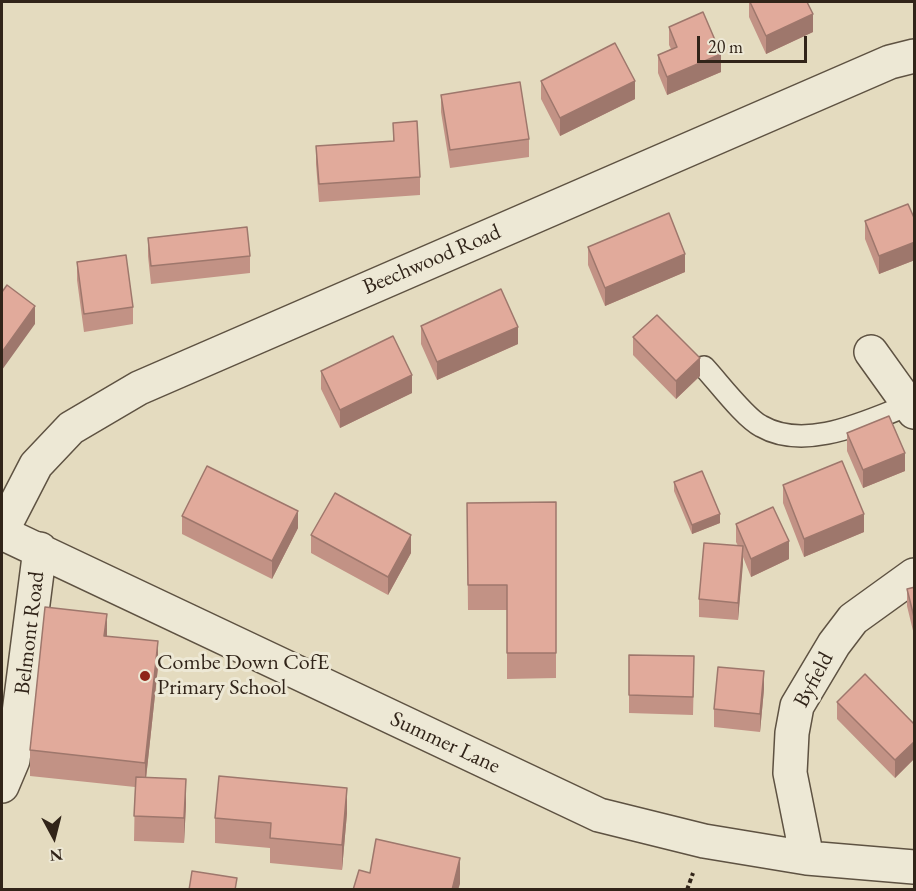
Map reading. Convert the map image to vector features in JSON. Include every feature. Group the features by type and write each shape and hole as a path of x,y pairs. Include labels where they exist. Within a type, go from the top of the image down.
{"street":[{"name":"Beechwood Road","path":"2,532 36,465 64,435 71,428 139,388 890,62 915,56"},
{"path":"871,352 913,408"},
{"name":"Summer Lane","path":"2,532 599,815 704,841 807,858 915,867"},
{"name":"Belmont Road","path":"2,786 15,751 40,549"},
{"name":"Byfield","path":"807,858 790,773 792,733 797,706 834,644 853,619 915,575"}],"lane":[{"path":"704,368 760,426 787,436 825,433 913,408"}],"building":[{"path":"750,2 807,2 813,14 766,36"},
{"path":"703,12 721,54 667,77 658,55 677,47 669,27"},
{"path":"615,43 635,81 560,118 541,81"},
{"path":"520,82 529,139 450,150 441,95"},
{"path":"417,121 420,177 319,184 316,146 394,141 393,123"},
{"path":"908,204 915,220 915,242 879,256 865,221"},
{"path":"669,213 685,254 605,288 588,247"},
{"path":"247,227 250,256 151,266 148,238"},
{"path":"126,255 133,307 84,314 77,262"},
{"path":"7,285 35,306 2,352 2,292"},
{"path":"501,289 518,327 437,362 421,326"},
{"path":"657,315 700,358 676,381 633,337"},
{"path":"393,336 412,375 340,410 321,371"},
{"path":"889,416 905,453 863,470 847,433"},
{"path":"842,461 864,514 804,539 783,485"},
{"path":"207,466 298,511 272,561 182,516"},
{"path":"702,471 720,514 692,525 674,482"},
{"path":"335,493 411,535 388,577 311,535"},
{"path":"556,502 556,653 507,653 507,585 468,585 467,503"},
{"path":"773,507 789,541 751,559 736,524"},
{"path":"704,543 743,546 738,603 699,599"},
{"path":"915,587 915,621 907,589"},
{"path":"45,607 107,614 104,636 158,641 145,763 30,750"},
{"path":"629,655 694,656 693,697 629,695"},
{"path":"718,667 764,671 760,714 714,709"},
{"path":"865,674 915,725 915,741 895,760 837,702"},
{"path":"219,776 347,788 342,845 270,838 271,823 215,818"},
{"path":"136,777 186,779 184,818 134,816"},
{"path":"376,839 460,858 452,890 353,890 359,870 370,873"},
{"path":"192,871 237,878 235,890 189,890"}],"place":[{"name":"Combe Down CofE Primary School","path":"145,676"}]}
